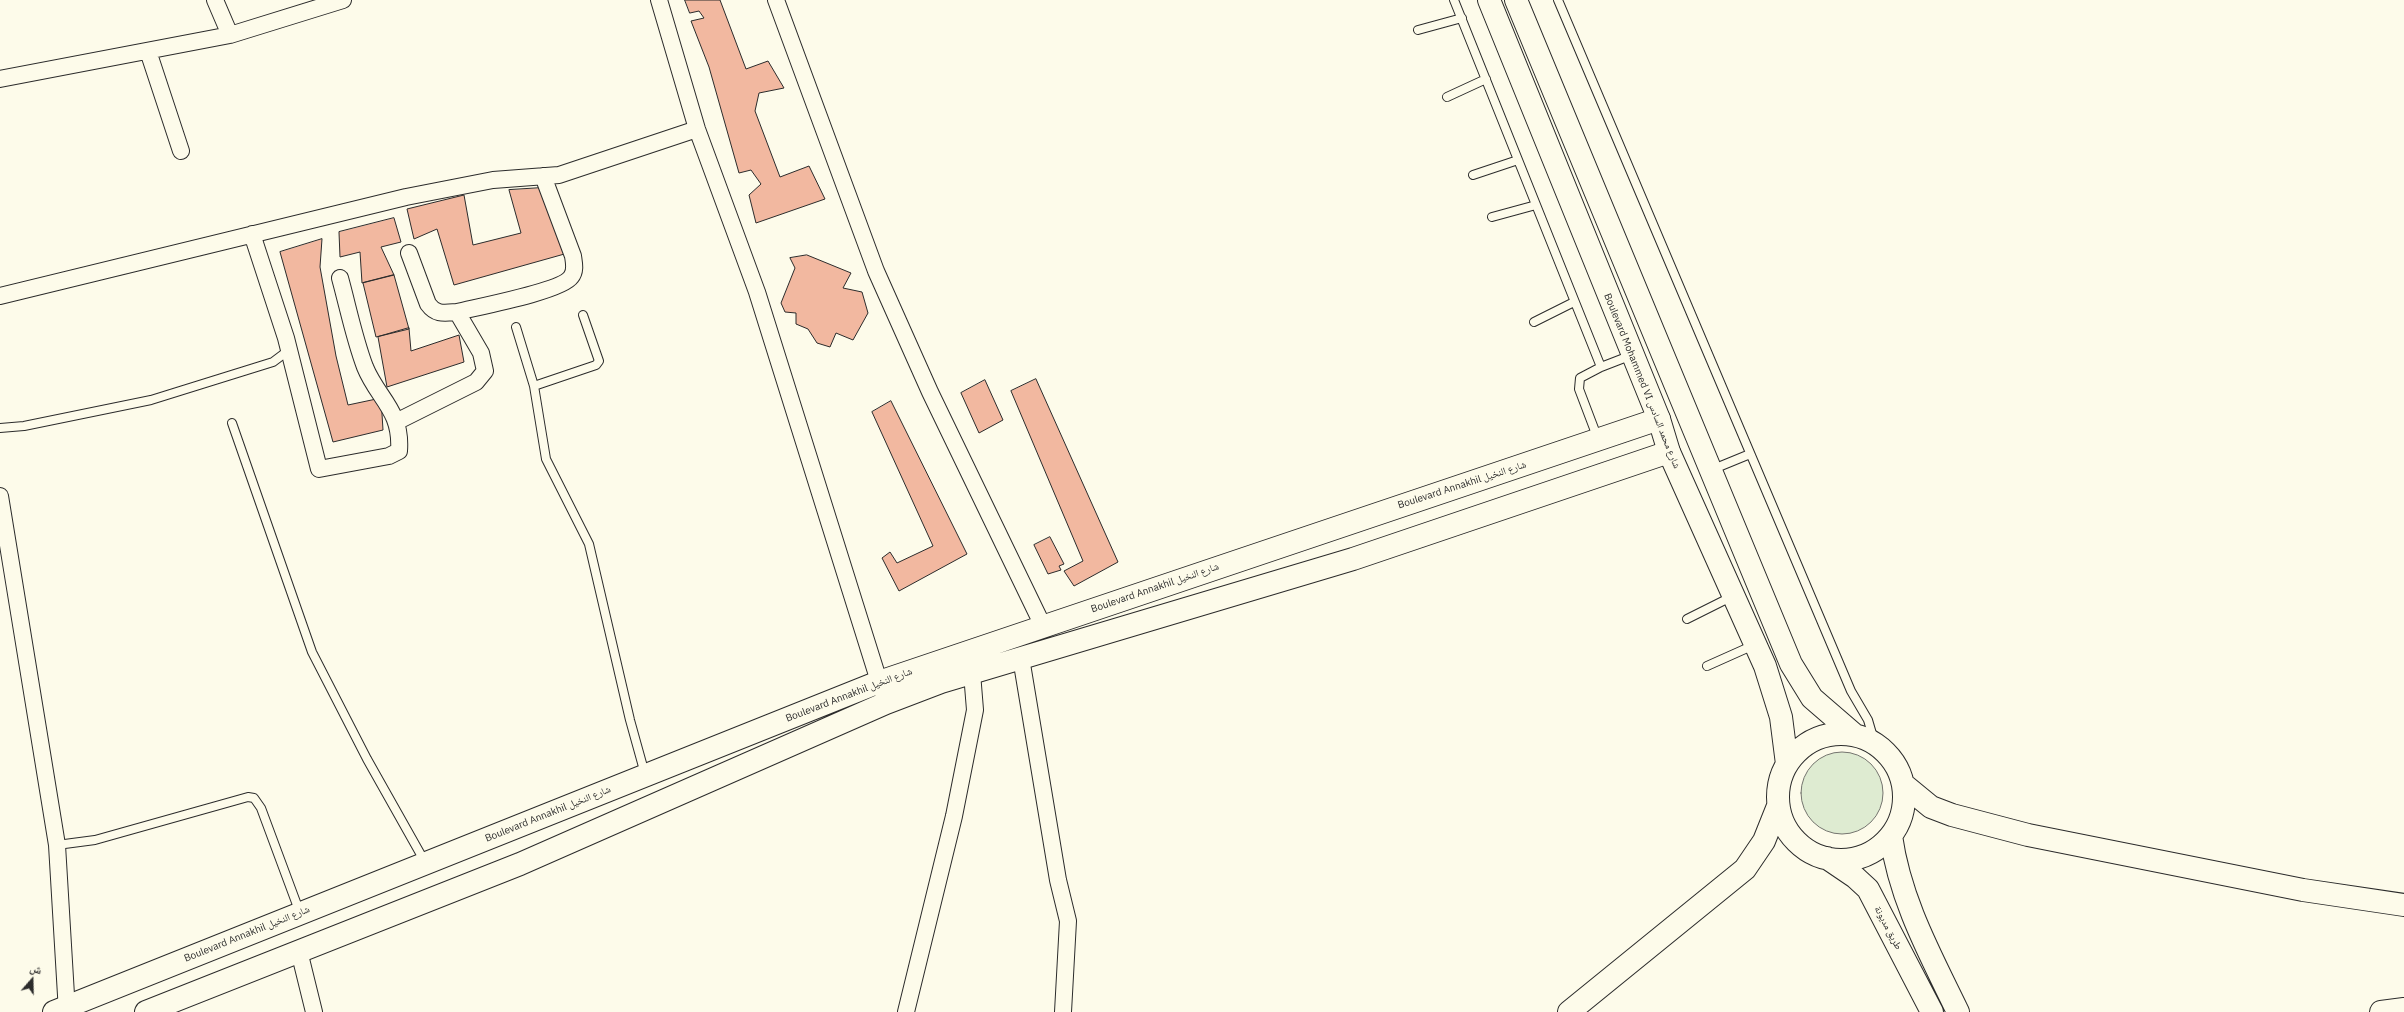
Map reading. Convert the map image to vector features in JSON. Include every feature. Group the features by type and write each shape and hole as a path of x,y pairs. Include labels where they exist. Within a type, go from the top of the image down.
{"main road":[{"name":"Boulevard Mohammed VI شارع محمد السادس","path":"1489,0 1659,419 1669,452 1764,666 1781,718 1787,764"},
{"path":"1516,0 1791,664 1802,686 1820,707 1866,740 1895,764 1903,784 1902,811 1891,836 1875,850 1862,856 1841,860 1813,854 1794,840 1782,821 1778,806 1778,789 1787,764 1797,752 1816,739 1832,734 1866,740"},
{"name":"Boulevard Annakhil شارع النخيل","path":"62,1010 300,913 879,682 1659,419"},
{"name":"Boulevard Annakhil شارع النخيل","path":"146,1012 520,864 886,703 940,682 1353,559 1669,452"},
{"path":"1903,784 1931,807 1952,815 2028,836 2303,890 2404,905"},
{"path":"1569,1012 1745,869 1764,841 1778,806"},
{"path":"1891,836 1898,876 1912,916 1958,1012"},
{"name":"طريق مديونة","path":"1827,858 1856,877 1868,889 1932,1012"},
{"path":"2381,1012 2404,1009"}],"street":[{"path":"215,0 230,35"},
{"path":"0,79 148,52 230,35 343,0"},
{"path":"659,0 697,129 757,292 886,703"},
{"path":"776,0 876,271 930,392 1043,626"},
{"path":"148,52 180,151"},
{"path":"0,296 406,197 492,180 559,175 697,129"},
{"path":"409,253 428,304 433,311 442,313 457,312 556,288 571,278 574,268 573,256 543,176"},
{"path":"252,234 289,350 319,469 389,456 399,450 400,436 396,422 386,400 366,368 340,278"},
{"path":"396,422 476,382 485,371 481,353 457,312"},
{"path":"1,504 57,845 62,1010"},
{"path":"1021,658 1057,872 1068,920 1063,1012"},
{"path":"906,1012 956,809 974,710 972,673"},
{"path":"299,951 314,1012"}],"lane":[{"path":"1454,0 1601,367"},
{"path":"1558,0 1851,691 1868,720 1866,740"},
{"path":"1418,30 1462,18"},
{"path":"1447,97 1486,80"},
{"path":"1473,175 1518,160"},
{"path":"1492,217 1536,205"},
{"path":"1534,322 1574,302"},
{"path":"534,386 596,365 599,361 583,315"},
{"path":"516,327 534,386 546,459 589,544 630,720 646,775"},
{"path":"0,428 24,426 151,400 273,362 289,350"},
{"path":"1598,440 1579,388 1580,378 1601,367 1633,355"},
{"path":"232,423 312,652 425,863"},
{"path":"1710,470 1750,454"},
{"path":"1687,619 1733,596"},
{"path":"1707,666 1755,645"},
{"path":"57,845 94,840 248,798 254,798 260,808 300,913"}],"green space":[{"path":"1834,752 1850,752 1865,759 1876,770 1883,785 1883,801 1880,809 1871,822 1858,831 1850,834 1834,834 1819,827 1808,816 1801,801 1801,785 1808,770 1819,759"}],"building":[{"path":"685,0 720,0 746,69 768,61 784,88 759,93 755,111 780,177 809,166 825,199 756,223 749,195 761,184 751,170 739,173 709,67 691,21 704,18 699,11 690,13"},
{"path":"541,188 568,253 454,285 437,229 414,239 407,209 464,195 473,245 521,233 509,190"},
{"path":"394,218 401,242 381,247 394,275 362,283 360,252 340,257 339,232"},
{"path":"322,239 320,267 336,356 348,405 381,398 383,430 333,442 280,252"},
{"path":"807,255 851,273 843,288 862,292 868,313 853,340 836,333 830,347 817,343 808,329 796,324 796,313 785,312 781,303 795,268 790,258"},
{"path":"394,275 409,329 376,337 363,283"},
{"path":"409,328 411,351 459,335 464,362 387,387 378,337"},
{"path":"1036,379 1118,562 1074,586 1064,571 1083,561 1011,391"},
{"path":"985,380 1003,420 979,433 961,393"},
{"path":"891,401 967,554 899,591 882,558 890,552 897,563 933,546 872,412"},
{"path":"1050,537 1064,564 1059,566 1061,570 1048,574 1034,545"}]}
